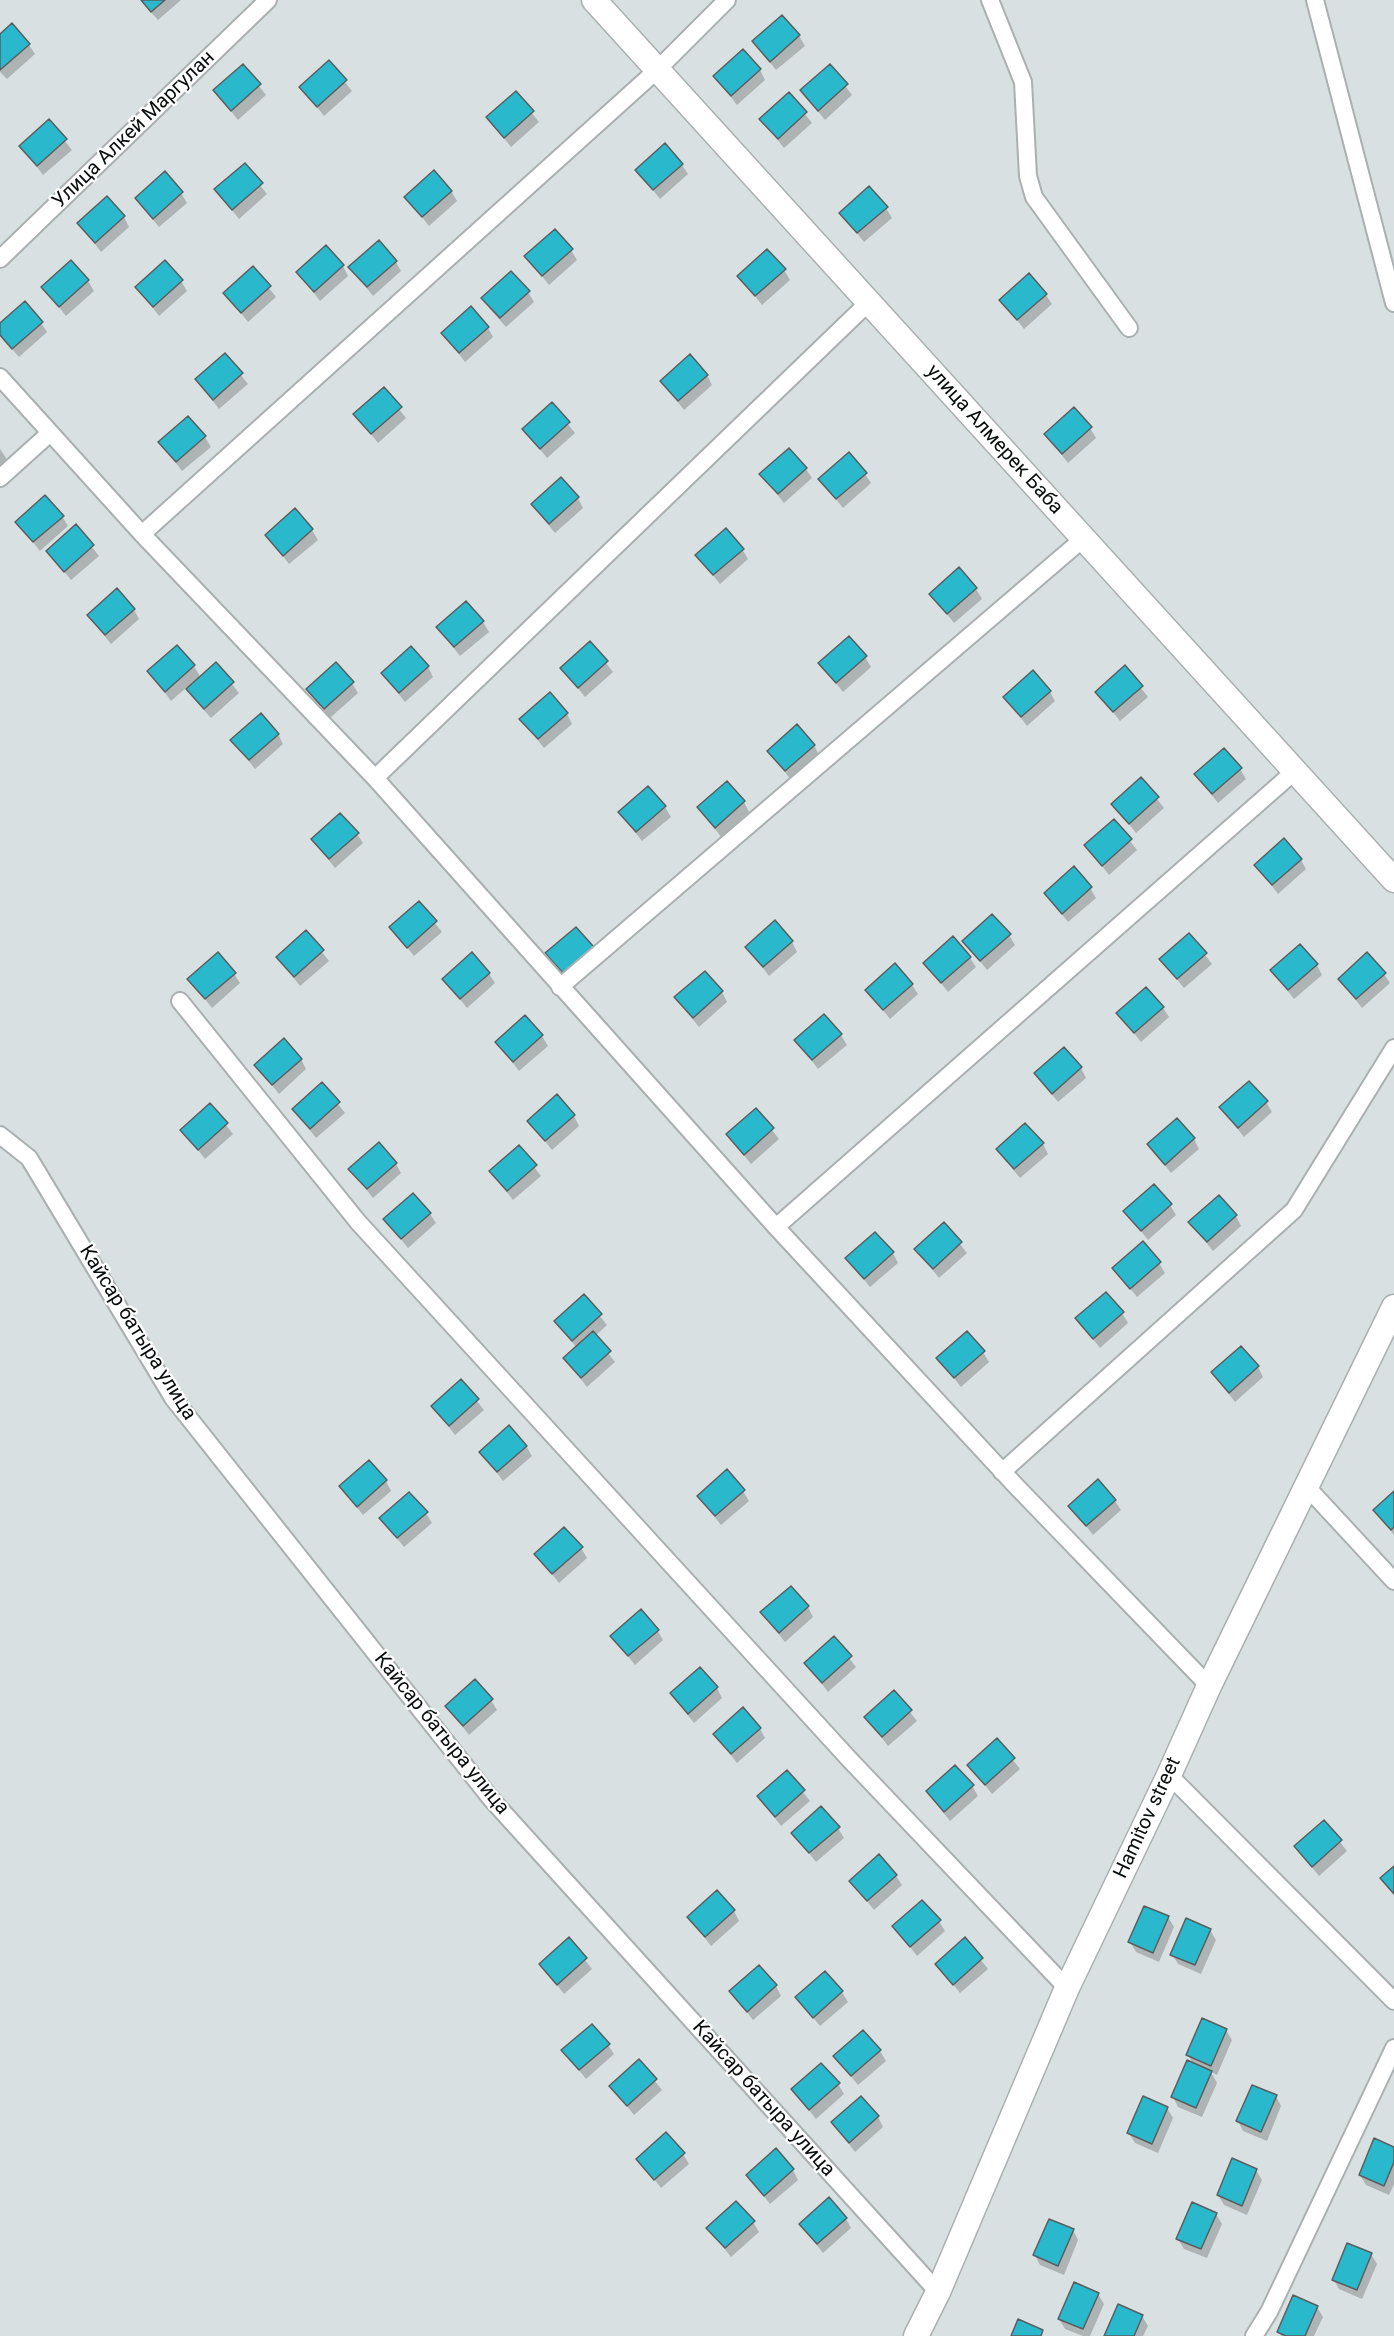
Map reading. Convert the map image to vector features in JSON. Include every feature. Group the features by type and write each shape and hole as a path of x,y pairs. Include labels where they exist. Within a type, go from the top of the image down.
{"street":[{"name":"Улица Алкей Маргулан","path":"0,260 268,0"},
{"name":"улица Алмерек Баба","path":"594,0 1394,880"},
{"path":"142,534 657,70 727,0"},
{"path":"990,0 1023,82 1028,176 1034,197 1129,328"},
{"path":"1315,0 1394,303"},
{"path":"375,778 869,302"},
{"path":"0,377 142,534 375,778 776,1227 1002,1472 1209,1686"},
{"path":"0,478 50,433"},
{"path":"560,987 1084,538"},
{"path":"776,1227 1295,771"},
{"path":"180,1001 366,1230 850,1760 1067,1988"},
{"path":"1002,1472 1294,1210 1394,1048"},
{"name":"Кайсар батыра улица","path":"0,1135 29,1158 173,1398 492,1800 938,2292"},
{"name":"Hamitov street","path":"916,2336 938,2292 1067,1988 1209,1686 1394,1307"},
{"path":"1306,1486 1394,1581"},
{"path":"1169,1775 1394,2001"},
{"path":"1254,2336 1269,2312 1394,2048"}],"building":[{"path":"141,0 165,0 151,12"},
{"path":"782,15 800,35 770,62 752,41"},
{"path":"12,23 30,44 0,70 0,34"},
{"path":"743,49 761,69 731,96 713,76"},
{"path":"329,60 347,80 317,107 299,87"},
{"path":"243,64 261,84 231,111 213,90"},
{"path":"830,64 848,84 818,111 800,90"},
{"path":"516,91 534,111 504,138 486,117"},
{"path":"789,92 807,112 778,139 759,119"},
{"path":"49,119 67,139 37,166 19,146"},
{"path":"665,143 683,164 653,190 635,170"},
{"path":"245,163 263,183 232,210 214,189"},
{"path":"434,170 452,191 422,217 404,197"},
{"path":"165,171 183,192 153,219 135,198"},
{"path":"869,186 888,207 857,233 839,213"},
{"path":"107,196 125,216 95,243 77,223"},
{"path":"555,229 573,249 542,276 524,256"},
{"path":"379,240 397,261 367,287 348,267"},
{"path":"326,245 344,265 314,292 296,272"},
{"path":"767,249 786,269 755,296 737,276"},
{"path":"71,260 89,280 59,307 41,287"},
{"path":"165,260 183,280 153,307 135,287"},
{"path":"253,266 271,286 241,313 223,293"},
{"path":"511,271 530,291 500,318 481,298"},
{"path":"1029,273 1047,294 1017,320 999,300"},
{"path":"25,301 43,322 12,349 0,335 0,323"},
{"path":"471,306 489,327 459,353 441,333"},
{"path":"225,353 243,373 213,400 195,379"},
{"path":"690,354 708,375 678,401 660,381"},
{"path":"384,387 402,407 371,434 353,414"},
{"path":"552,402 570,422 540,449 522,429"},
{"path":"1074,407 1092,427 1062,454 1044,434"},
{"path":"188,416 206,436 176,462 158,442"},
{"path":"789,448 807,468 778,494 759,474"},
{"path":"849,452 867,473 836,499 818,479"},
{"path":"561,477 579,497 549,524 531,504"},
{"path":"45,495 64,516 33,542 15,522"},
{"path":"295,508 313,529 283,556 265,535"},
{"path":"76,524 94,545 64,572 46,551"},
{"path":"726,528 744,549 713,575 695,555"},
{"path":"959,567 977,588 947,614 929,594"},
{"path":"117,588 135,609 105,635 87,615"},
{"path":"466,601 484,621 454,647 436,627"},
{"path":"849,636 867,656 836,683 818,663"},
{"path":"590,641 608,661 578,688 560,668"},
{"path":"177,645 195,665 165,692 147,671"},
{"path":"411,646 429,666 399,693 381,673"},
{"path":"216,662 234,682 204,709 186,689"},
{"path":"336,662 354,682 324,709 306,689"},
{"path":"1125,665 1143,686 1113,712 1095,692"},
{"path":"1033,670 1051,691 1021,717 1003,697"},
{"path":"550,692 568,713 538,739 519,719"},
{"path":"261,713 279,734 249,760 230,740"},
{"path":"797,724 815,745 785,771 767,751"},
{"path":"1224,748 1242,768 1212,794 1194,774"},
{"path":"1141,777 1159,797 1129,824 1111,804"},
{"path":"727,781 745,801 715,828 697,807"},
{"path":"648,786 666,806 636,832 618,812"},
{"path":"340,813 359,833 329,859 311,839"},
{"path":"1114,819 1132,839 1102,866 1084,845"},
{"path":"1284,838 1302,859 1272,885 1254,865"},
{"path":"1074,866 1092,887 1062,914 1044,893"},
{"path":"419,901 437,921 407,948 389,927"},
{"path":"992,914 1011,934 980,961 962,941"},
{"path":"775,920 793,941 763,967 745,947"},
{"path":"576,927 594,947 563,973 545,953"},
{"path":"306,930 324,950 294,977 276,957"},
{"path":"1189,933 1207,953 1177,979 1159,959"},
{"path":"953,936 971,957 941,983 923,963"},
{"path":"1300,944 1318,964 1288,990 1270,970"},
{"path":"218,952 236,973 205,999 187,979"},
{"path":"472,952 490,973 460,999 442,979"},
{"path":"1367,952 1386,973 1356,999 1338,979"},
{"path":"895,963 913,984 883,1010 865,990"},
{"path":"705,971 723,991 693,1018 674,997"},
{"path":"1146,987 1164,1007 1134,1033 1116,1013"},
{"path":"824,1014 842,1034 812,1060 794,1040"},
{"path":"525,1015 543,1035 513,1062 495,1042"},
{"path":"284,1038 302,1059 272,1085 254,1065"},
{"path":"1064,1047 1082,1067 1052,1094 1034,1073"},
{"path":"1249,1081 1268,1101 1238,1128 1219,1107"},
{"path":"322,1082 340,1102 310,1129 292,1109"},
{"path":"557,1094 575,1115 545,1141 527,1121"},
{"path":"210,1103 228,1123 198,1150 180,1130"},
{"path":"756,1108 774,1128 744,1155 726,1134"},
{"path":"1177,1118 1195,1138 1165,1165 1147,1144"},
{"path":"1025,1123 1044,1143 1014,1169 996,1149"},
{"path":"379,1142 397,1163 367,1189 348,1169"},
{"path":"519,1145 537,1165 507,1191 489,1171"},
{"path":"1154,1184 1172,1204 1141,1231 1123,1211"},
{"path":"413,1193 431,1213 401,1239 383,1219"},
{"path":"1219,1195 1237,1215 1207,1242 1188,1222"},
{"path":"944,1222 962,1242 933,1269 914,1249"},
{"path":"875,1232 894,1252 864,1279 845,1258"},
{"path":"1143,1241 1161,1262 1130,1289 1112,1268"},
{"path":"1106,1292 1124,1312 1093,1339 1075,1318"},
{"path":"584,1294 602,1314 572,1341 554,1321"},
{"path":"593,1331 611,1351 581,1378 563,1358"},
{"path":"967,1331 985,1351 954,1378 936,1358"},
{"path":"1241,1346 1259,1366 1229,1393 1211,1372"},
{"path":"461,1379 479,1399 449,1426 431,1406"},
{"path":"509,1425 527,1446 497,1472 479,1452"},
{"path":"369,1460 387,1480 357,1507 339,1486"},
{"path":"727,1469 745,1490 715,1516 697,1496"},
{"path":"1098,1479 1116,1500 1086,1526 1068,1506"},
{"path":"1394,1491 1394,1527 1391,1530 1373,1510"},
{"path":"409,1492 428,1512 397,1538 379,1518"},
{"path":"564,1527 583,1547 552,1574 534,1554"},
{"path":"791,1586 809,1606 779,1633 760,1612"},
{"path":"641,1609 659,1630 628,1656 610,1636"},
{"path":"834,1636 852,1656 822,1683 804,1663"},
{"path":"700,1667 718,1687 688,1714 670,1693"},
{"path":"475,1679 493,1699 463,1726 445,1706"},
{"path":"894,1690 912,1710 882,1737 864,1717"},
{"path":"743,1707 761,1728 731,1754 713,1734"},
{"path":"997,1738 1015,1758 985,1785 967,1765"},
{"path":"955,1765 974,1785 944,1812 926,1791"},
{"path":"787,1770 805,1790 775,1817 757,1796"},
{"path":"821,1806 840,1827 809,1853 791,1833"},
{"path":"1324,1820 1342,1840 1312,1867 1294,1846"},
{"path":"879,1854 897,1875 867,1901 849,1881"},
{"path":"1394,1866 1394,1894 1380,1878"},
{"path":"717,1890 735,1910 705,1937 687,1917"},
{"path":"922,1900 941,1920 910,1947 892,1926"},
{"path":"1144,1906 1169,1916 1153,1953 1128,1942"},
{"path":"1186,1918 1211,1929 1195,1965 1170,1955"},
{"path":"569,1937 587,1958 557,1985 539,1964"},
{"path":"965,1937 983,1958 953,1985 935,1964"},
{"path":"759,1965 777,1985 747,2012 729,1991"},
{"path":"825,1971 843,1991 813,2018 795,1997"},
{"path":"1202,2018 1227,2029 1211,2066 1186,2055"},
{"path":"592,2024 610,2044 579,2070 561,2050"},
{"path":"863,2030 881,2050 851,2076 833,2056"},
{"path":"639,2059 657,2079 627,2106 609,2086"},
{"path":"1187,2060 1212,2071 1196,2108 1171,2097"},
{"path":"821,2063 840,2083 809,2110 791,2089"},
{"path":"1252,2085 1277,2095 1261,2132 1236,2121"},
{"path":"861,2096 879,2116 849,2143 831,2122"},
{"path":"1143,2096 1168,2107 1152,2144 1127,2133"},
{"path":"666,2132 685,2153 654,2180 636,2159"},
{"path":"1374,2138 1394,2147 1394,2162 1384,2186 1359,2175"},
{"path":"776,2148 794,2169 764,2196 746,2175"},
{"path":"1232,2158 1257,2169 1242,2206 1217,2195"},
{"path":"829,2197 847,2218 817,2244 799,2224"},
{"path":"736,2201 755,2221 725,2248 706,2228"},
{"path":"1192,2202 1217,2213 1201,2249 1176,2239"},
{"path":"1049,2219 1074,2229 1058,2266 1033,2255"},
{"path":"1347,2243 1372,2253 1357,2290 1332,2280"},
{"path":"1074,2282 1099,2293 1083,2329 1058,2319"},
{"path":"1293,2295 1318,2306 1305,2336 1286,2336 1277,2332"},
{"path":"1118,2304 1143,2315 1134,2336 1104,2336"},
{"path":"1018,2319 1043,2330 1041,2336 1011,2336"}]}
